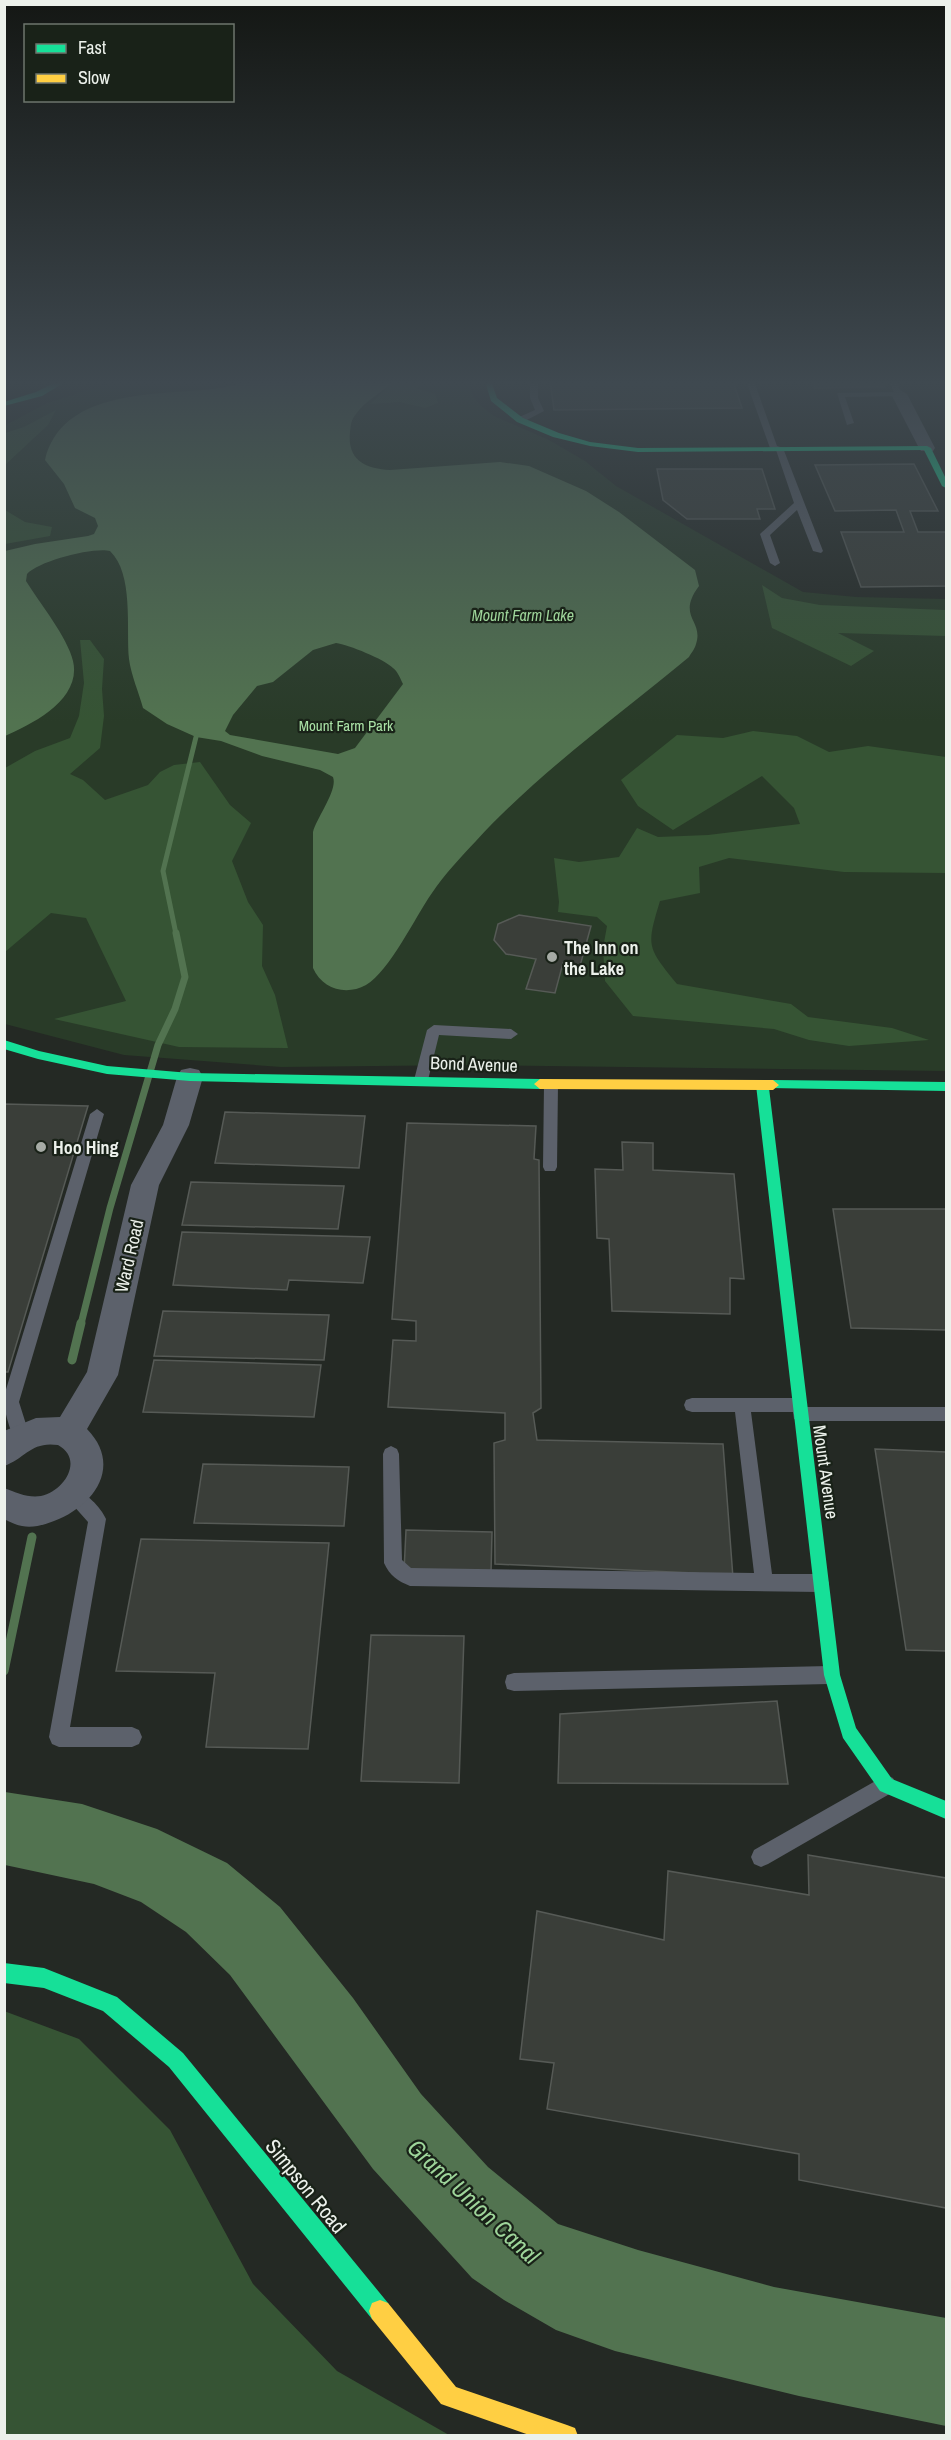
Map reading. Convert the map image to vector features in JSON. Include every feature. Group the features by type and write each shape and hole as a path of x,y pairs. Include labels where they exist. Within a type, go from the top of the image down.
{"street":[{"name":"Bond Avenue","path":"4,1044 38,1055 107,1070 190,1077 551,1084 946,1086"},
{"name":"Ward Road","path":"68,1433 102,1375 145,1185 176,1125 190,1077"},
{"name":"Mount Avenue","path":"762,1085 799,1409 823,1583 832,1675 849,1732 886,1785"},
{"path":"4,1503 12,1509 27,1512 44,1511 60,1505 73,1495 82,1484 87,1472 88,1460 84,1448 78,1439 68,1433 53,1429 37,1431 13,1444"},
{"path":"886,1785 946,1810"},
{"name":"Simpson Road","path":"4,1973 44,1978 110,2004 176,2060 449,2396 567,2436"}],"lane":[{"path":"796,495 818,550"},
{"path":"775,563 765,534 800,504"},
{"path":"421,1080 434,1030 511,1034"},
{"path":"550,1167 551,1084"},
{"path":"13,1444 8,1402 97,1114"},
{"path":"692,1405 946,1414"},
{"path":"742,1405 765,1582"},
{"path":"391,1454 393,1563 400,1572 410,1577 823,1583"},
{"path":"73,1495 97,1519 59,1737 132,1737"},
{"path":"514,1682 832,1675"},
{"path":"761,1857 886,1785"}],"green space":[{"name":"Mount Farm Park","path":"4,495 632,495 803,592 856,597 946,599 946,1071 471,1065 281,1067 124,1055 5,1024"}],"shaded area":[{"path":"5,510 25,522 52,527 50,536 5,544"},
{"path":"762,585 782,598 820,605 946,610 946,636 838,633 874,651 851,666 772,628"},
{"path":"80,640 90,640 104,659 102,689 104,716 100,748 70,774 83,780 105,800 148,785 160,772 174,765 200,762 230,805 251,823 232,861 248,902 263,925 262,966 275,995 288,1048 179,1047 54,1019 126,1001 86,918 51,913 5,952 5,768 35,751 70,738 79,716 84,683"},
{"path":"753,731 797,736 829,752 868,746 946,757 946,873 844,872 729,858 699,867 700,893 660,901 651,938 655,954 677,984 791,1004 808,1017 892,1028 929,1040 849,1046 809,1040 774,1029 633,1016 605,981 603,948 607,926 597,917 558,912 554,858 579,862 619,857 637,828 658,837 708,835 800,824 794,808 762,776 673,830 638,806 621,780 677,735 723,738"},
{"path":"4,2011 79,2039 170,2130 253,2284 337,2371 449,2435 5,2435"}],"water":[{"name":"Mount Farm Lake","path":"69,495 592,495 619,512 695,570 699,586 693,596 690,612 697,629 695,646 689,657 552,768 500,816 464,853 442,880 425,903 402,943 375,978 358,988 343,990 328,986 313,968 313,832 333,789 333,777 320,770 262,756 221,741 196,737 167,724 143,708 129,659 126,587 118,561 110,551 92,551 67,556 43,564 27,574 26,581 70,652 74,675 63,698 53,708 29,725 5,736 5,551 94,534 98,526 95,518 75,508","holes":["336,643 366,653 388,664 396,671 403,684 355,748 338,754 230,735 225,731 233,715 257,686 273,682 313,650"]},
{"name":"Grand Union Canal","path":"5,1792 82,1804 157,1829 227,1863 280,1907 353,1998 421,2094 488,2167 558,2224 638,2250 774,2287 946,2318 946,2426 799,2396 615,2351 556,2330 504,2300 472,2278 373,2169 230,1975 186,1932 141,1902 94,1884 5,1865"}],"building":[{"path":"662,495 770,495 775,509 757,509 760,519 687,519 663,500"},
{"path":"828,495 930,495 938,511 910,511 918,532 946,532 946,586 861,587 841,532 904,532 896,510 835,511"},
{"name":"The Inn on the Lake","path":"519,915 591,926 580,966 563,963 555,993 526,989 536,959 506,954 494,940 498,924"},
{"path":"4,1104 88,1106 8,1372 4,1372"},
{"path":"225,1112 365,1116 359,1168 215,1163"},
{"path":"407,1123 536,1126 534,1159 539,1160 541,1408 533,1413 537,1440 723,1444 733,1578 694,1573 495,1564 494,1443 505,1440 505,1413 388,1407 393,1340 416,1341 416,1321 392,1319"},
{"path":"622,1142 653,1143 653,1170 734,1174 744,1279 730,1278 730,1314 612,1311 609,1239 597,1238 595,1169 623,1170"},
{"path":"191,1182 344,1186 338,1229 182,1225"},
{"path":"833,1209 946,1209 946,1330 851,1328"},
{"path":"182,1232 370,1237 363,1283 289,1280 287,1290 173,1285"},
{"path":"163,1311 329,1315 324,1360 154,1356"},
{"path":"154,1360 321,1365 314,1417 143,1412"},
{"path":"875,1449 946,1452 946,1651 906,1650"},
{"path":"203,1464 349,1467 344,1526 194,1523"},
{"path":"406,1530 492,1532 491,1573 404,1571"},
{"path":"141,1539 329,1543 308,1749 206,1747 215,1673 116,1671"},
{"path":"371,1635 464,1636 459,1783 361,1781"},
{"path":"777,1701 788,1784 558,1783 560,1714"},
{"path":"808,1855 946,1878 946,2208 799,2180 799,2154 547,2109 554,2063 520,2059 537,1911 664,1940 668,1871 809,1895"}],"waterway":[{"path":"176,934 163,871 196,737"},
{"path":"81,1324 110,1208 158,1045 175,1009 185,977 176,933"},
{"path":"72,1360 81,1323"},
{"path":"4,1671 32,1537"}],"traffic: fast":[{"path":"4,1044 38,1055 107,1070 190,1077 540,1084"},
{"path":"762,1085 832,1675 849,1732 886,1785 946,1810"},
{"path":"773,1085 946,1086"},
{"path":"4,1973 44,1978 110,2004 176,2060 380,2311"}],"traffic: slow":[{"path":"540,1084 773,1085"},
{"path":"380,2311 449,2396 567,2436"}],"place":[{"name":"The Inn on the Lake","path":"552,957"},
{"name":"Hoo Hing","path":"41,1147"}]}
